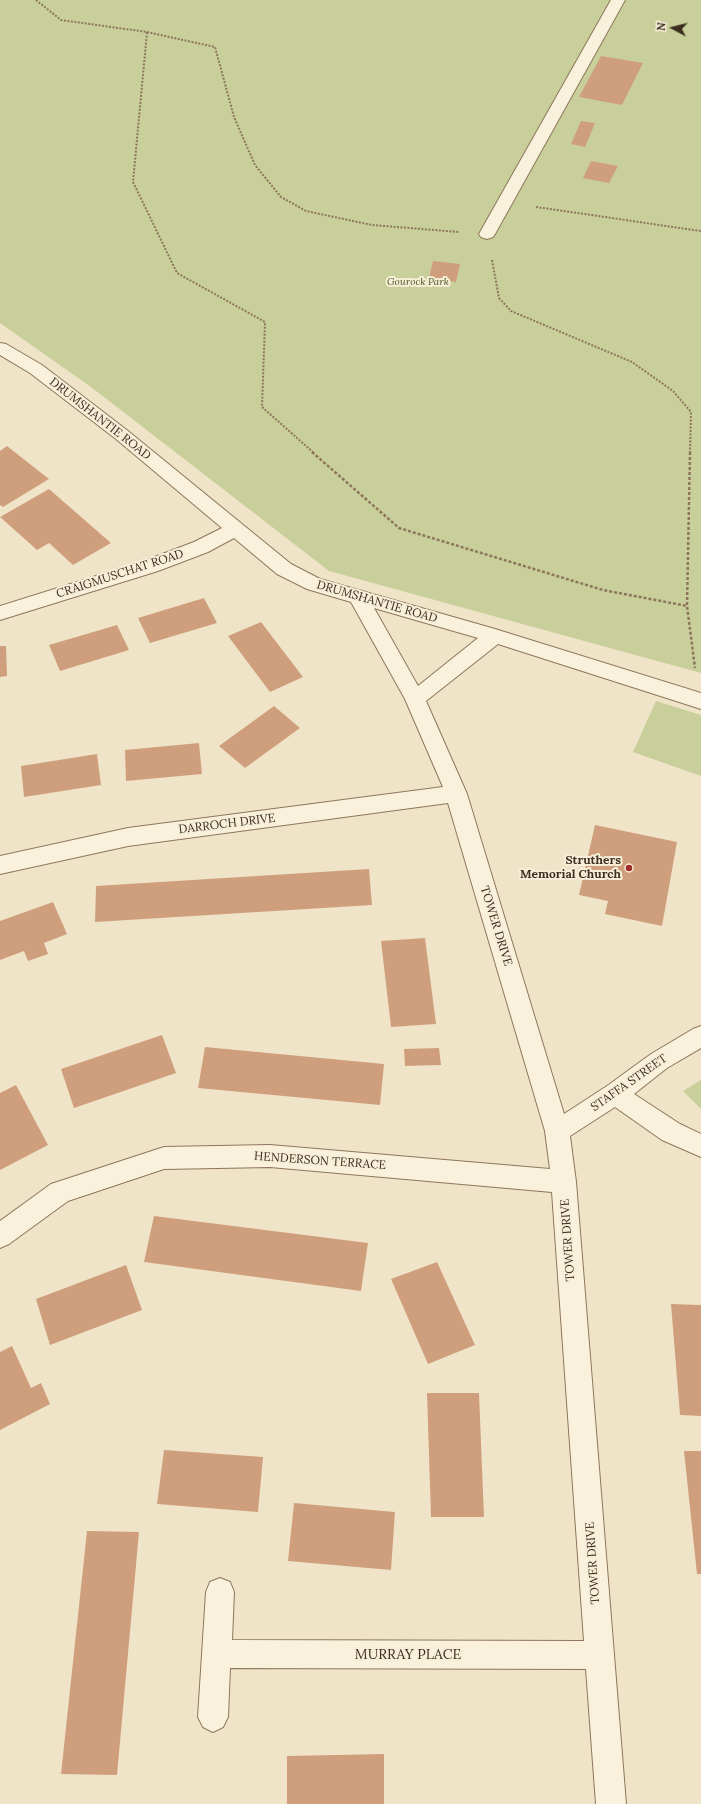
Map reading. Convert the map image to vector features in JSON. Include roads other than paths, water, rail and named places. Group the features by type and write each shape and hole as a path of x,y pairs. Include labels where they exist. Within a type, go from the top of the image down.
{"street":[{"path":"487,234 618,0"},
{"name":"DRUMSHANTIE ROAD","path":"0,348 36,369 122,435 284,569 314,584 495,636 700,700"},
{"name":"CRAIGMUSCHAT ROAD","path":"0,613 151,566 201,547 236,529"},
{"name":"TOWER DRIVE","path":"358,597 415,699 456,794 557,1131 564,1182 611,1804"},
{"path":"415,699 495,636"},
{"name":"DARROCH DRIVE","path":"0,865 8,862 128,837 456,794"},
{"name":"STAFFA STREET","path":"557,1131 615,1094 659,1061 701,1036"},
{"path":"615,1094 670,1132 701,1146"},
{"name":"HENDERSON TERRACE","path":"0,1236 60,1192 164,1158 270,1156 564,1182"},
{"path":"213,1717 220,1592"},
{"name":"MURRAY PLACE","path":"216,1654 600,1655"}],"place":[{"name":"Struthers Memorial Church","path":"629,868"}],"park label":[{"name":"Gourock Park","path":"418,282"}]}
